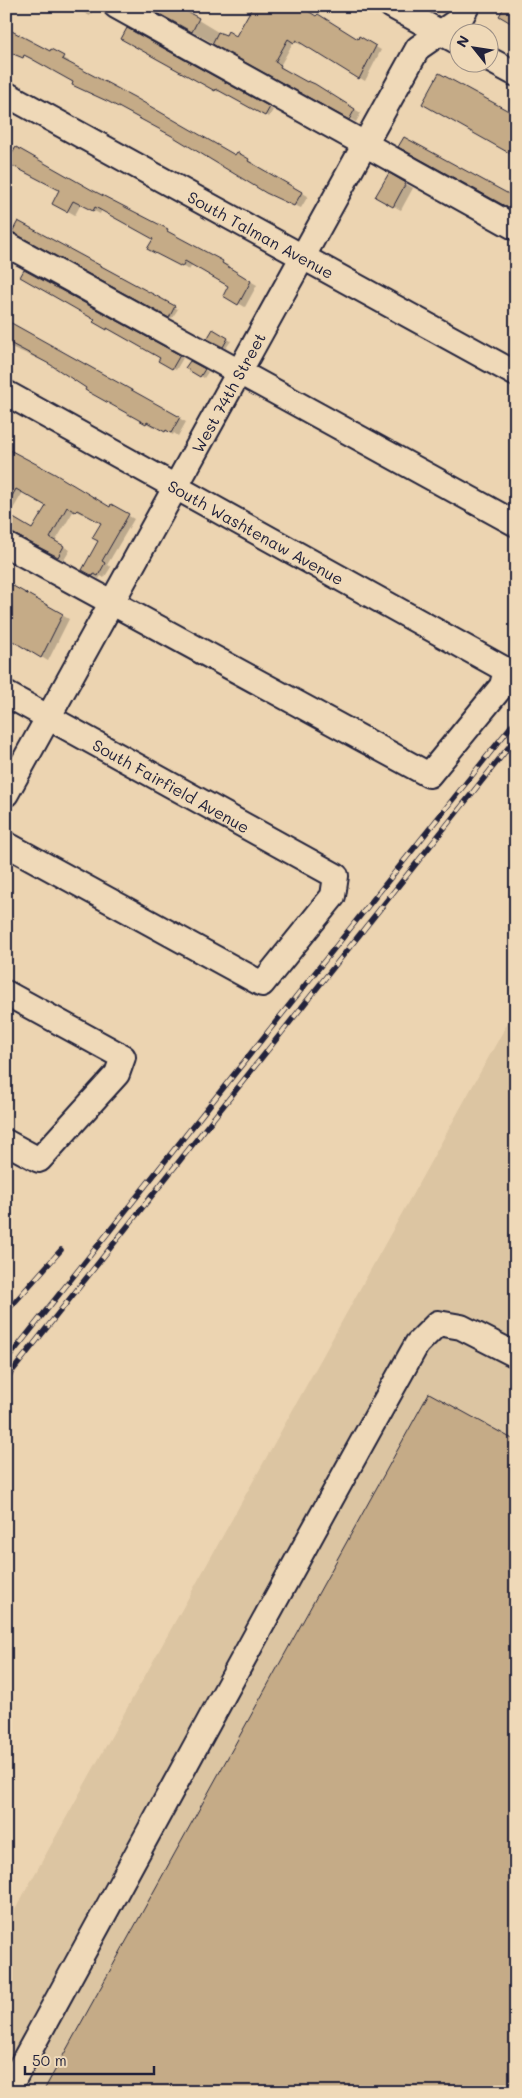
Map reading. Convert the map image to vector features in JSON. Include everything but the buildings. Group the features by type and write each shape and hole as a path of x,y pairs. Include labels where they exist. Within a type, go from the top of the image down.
{"street":[{"path":"116,6 516,228"},
{"path":"392,6 450,38"},
{"name":"West 74th Street","path":"458,22 467,6"},
{"name":"West 74th Street","path":"6,794 418,48 450,38"},
{"path":"500,65 516,74"},
{"name":"South Talman Avenue","path":"6,94 516,374"},
{"path":"6,244 516,524"},
{"name":"South Washtenaw Avenue","path":"6,393 506,670 502,686 429,775 112,603"},
{"path":"6,545 112,603"},
{"name":"South Fairfield Avenue","path":"6,694 336,876 333,896 262,984 6,844"},
{"path":"6,993 122,1057 117,1074 40,1160 6,1142"},
{"path":"9,2092 10,2086 200,1741 313,1529 417,1344 438,1323 461,1327 516,1355"}],"shaded area":[{"path":"516,1008 516,2092 6,2092 6,1926"}],"railway":[{"path":"6,1361 516,720"},
{"path":"6,1379 516,738"},
{"path":"6,1312 61,1250"}]}
